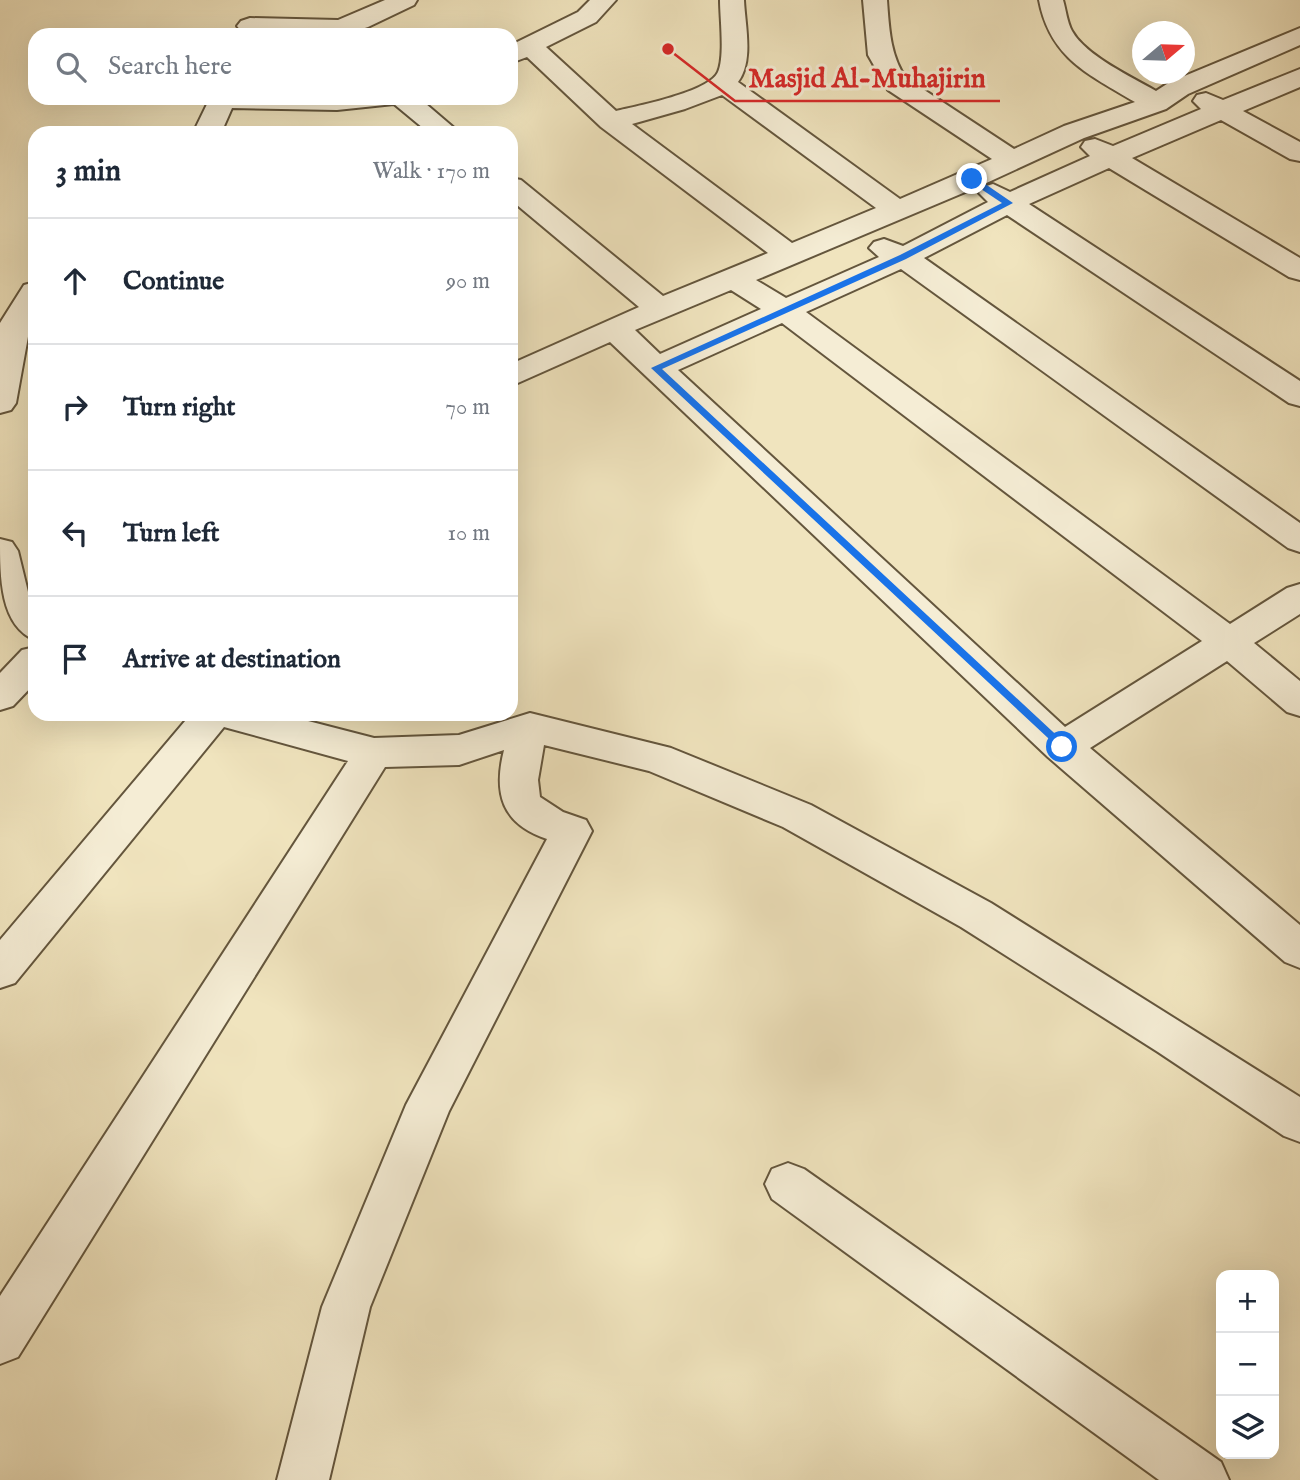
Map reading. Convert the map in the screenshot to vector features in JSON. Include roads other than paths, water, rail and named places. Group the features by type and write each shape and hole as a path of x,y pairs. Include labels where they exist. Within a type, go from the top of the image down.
{"street":[{"path":"250,28 258,0"},
{"path":"604,0 587,17 521,51 790,256"},
{"path":"611,121 702,94 723,83 732,69 732,0"},
{"path":"874,0 880,56 886,71 897,84 1010,159"},
{"path":"1051,0 1065,41 1081,55 1168,96 1222,109 1300,153"},
{"path":"317,28 340,27 359,22 397,2"},
{"path":"518,365 790,256 844,230 972,179 1010,159 1168,96 1300,36"},
{"path":"656,368 903,257 1009,203 1110,157 1300,77"},
{"path":"723,83 897,210"},
{"path":"212,126 227,105"},
{"path":"239,105 273,125"},
{"path":"412,105 438,126"},
{"path":"1074,132 1110,157 1300,271"},
{"path":"972,179 1300,397"},
{"path":"518,192 660,309"},
{"path":"844,230 903,257 1300,540"},
{"path":"732,278 784,310 1229,642 1300,702"},
{"path":"0,402 8,320 28,299"},
{"path":"614,328 1062,747 1300,950"},
{"path":"0,551 4,593 28,621"},
{"path":"1062,747 1300,597"},
{"path":"0,696 28,667"},
{"path":"0,970 207,721"},
{"path":"253,721 374,753 459,750 530,727 657,758 797,816 976,915 1174,1039 1300,1122"},
{"path":"303,1480 346,1307 429,1105 572,831 536,820 517,792 518,766 530,727"},
{"path":"0,1340 374,753"},
{"path":"788,1184 1203,1480"}],"place":[{"name":"Masjid Al-Muhajirin","path":"668,49"}]}
